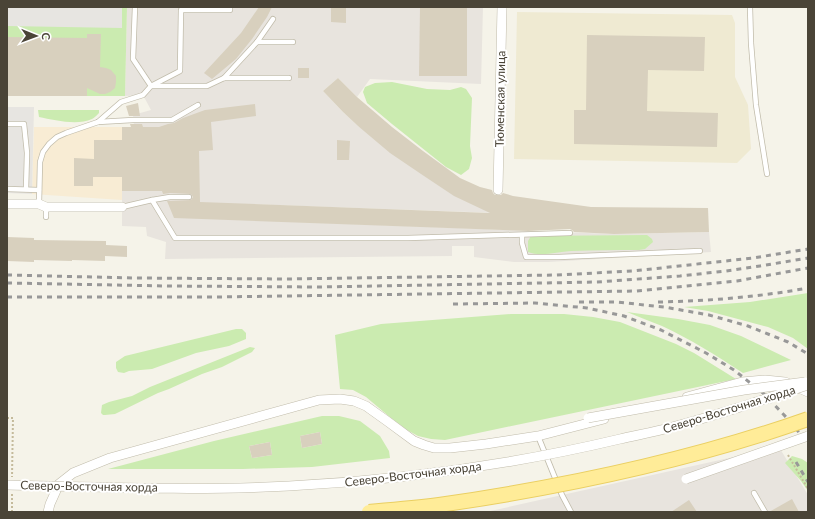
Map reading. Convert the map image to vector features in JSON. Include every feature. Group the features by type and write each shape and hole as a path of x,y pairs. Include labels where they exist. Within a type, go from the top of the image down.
{"main road":[{"path":"369,512 437,505 591,479 743,440 808,419"}],"street":[{"name":"Тюменская улица","path":"498,190 502,7"},
{"path":"7,204 122,207"},
{"path":"48,512 59,484 73,473 110,458 319,400 340,398 354,401 366,406 414,441 424,446 434,448 450,448 538,436 742,382 765,380 785,382 808,392"},
{"path":"588,418 744,390 808,381"},
{"name":"Северо-Восточная хорда","path":"10,485 200,488 288,486 364,481 437,473 511,462 588,447 671,428 808,385"},
{"path":"686,479 808,436"}],"lane":[{"path":"135,7 133,59 151,86"},
{"path":"98,122 121,102 143,95 151,86 180,71 181,10 230,10 230,7"},
{"path":"750,7 751,43 756,105 767,174"},
{"path":"151,86 207,86 224,78 257,42 274,19"},
{"path":"257,42 293,42"},
{"path":"224,78 288,78"},
{"path":"46,217 39,190 40,162 43,152 49,144 57,138 66,132 98,122 172,120 198,105"},
{"path":"7,124 24,124 27,153 26,189"},
{"path":"7,189 39,190"},
{"path":"122,207 170,197 190,197"},
{"path":"152,200 175,238 408,238 570,233"},
{"path":"522,234 522,243 526,257 700,251"},
{"path":"538,436 562,495 571,512"},
{"path":"754,493 765,512"}],"path":[{"path":"7,418 13,418 10,485 12,512"},
{"path":"788,455 808,489"}],"shaded area":[{"path":"7,7 122,7 122,28 7,26"},
{"path":"127,7 483,7 481,84 370,79 357,97 338,78 323,91 358,126 497,213 248,204 247,220 614,234 709,232 711,252 548,262 514,262 474,257 474,246 452,246 452,256 165,259 166,242 147,236 146,227 122,226 122,191 134,127 133,115 151,110 143,95 125,96"},
{"path":"517,12 732,15 735,23 735,77 748,105 751,149 737,163 514,159"},
{"path":"7,107 34,107 32,194 7,193"},
{"path":"34,127 122,127 122,200 32,194"},
{"path":"779,447 808,495 808,512 486,512"}],"green space":[{"path":"7,7 127,7 125,96 7,96"},
{"path":"392,82 427,89 450,90 461,87 466,89 472,98 470,146 472,158 469,169 461,175 446,167 367,103 363,92 365,87 375,83"},
{"path":"38,110 99,110 99,113 92,119 73,122 39,117"},
{"path":"647,235 653,242 645,249 639,250 571,251 544,254 528,252 528,241 531,236"},
{"path":"808,293 808,349 793,338 768,327 708,311 684,307 750,302"},
{"path":"627,312 710,325 741,336 791,360 743,373 683,336"},
{"path":"511,314 564,314 620,322 676,344 694,353 736,379 445,440 418,436 391,418 366,397 353,390 340,389 335,335 381,324"},
{"path":"236,329 242,329 246,333 246,339 229,346 196,353 152,369 129,371 124,373 118,372 116,368 116,362 125,356"},
{"path":"250,347 255,348 252,352 222,367 158,393 115,414 103,415 101,413 102,405 132,396 150,387"},
{"path":"322,416 339,416 360,421 380,436 389,451 390,458 312,467 243,469 108,469 214,441","holes":["320,432 322,444 302,448 300,436","270,442 272,455 252,458 249,446"]},
{"path":"792,456 802,459 808,463 808,491 785,463"}],"building":[{"path":"259,7 272,7 252,39 236,59 212,79 204,73 241,33"},
{"path":"331,7 346,7 346,23 331,22"},
{"path":"420,7 467,7 467,76 419,76"},
{"path":"87,34 101,34 100,67 111,70 116,76 115,88 110,92 100,94 87,88 87,96 7,96 7,37 87,38"},
{"path":"587,35 705,37 704,71 648,70 647,111 718,113 717,147 574,144 574,110 586,110"},
{"path":"298,68 309,68 309,78 298,78"},
{"path":"338,78 357,97 423,151 460,178 480,187 492,190 495,195 501,195 503,193 513,196 591,207 708,208 709,232 614,234 574,232 570,229 528,231 174,218 167,201 191,200 193,197 191,194 163,194 162,191 122,191 122,177 93,177 93,186 74,186 74,158 94,159 94,140 122,140 122,127 131,127 130,124 142,124 143,127 159,127 174,123 205,110 255,104 256,116 211,122 213,150 199,151 200,202 490,213 454,196 390,153 358,126 323,91"},
{"path":"138,103 140,116 129,116 126,106"},
{"path":"337,140 350,141 349,160 337,160"},
{"path":"7,237 34,238 34,240 106,241 106,245 127,246 127,257 105,256 105,261 7,261"},
{"path":"320,432 322,444 302,448 300,436"},
{"path":"270,442 272,455 252,458 249,446"},
{"path":"792,499 799,512 769,512"},
{"path":"689,500 697,512 671,512"}],"railway":[{"path":"7,275 286,279 556,275 633,271 753,258 808,249"},
{"path":"7,283 319,287 597,282 726,271 808,258"},
{"path":"7,297 214,297 636,291 737,281 808,268"},
{"path":"658,302 733,298 808,288"},
{"path":"579,302 616,302 664,307 709,315 748,326 788,342 808,354"},
{"path":"453,304 535,303 587,308 624,316 661,330 706,353 734,370 763,393 808,443"},
{"path":"796,462 808,482"}]}
